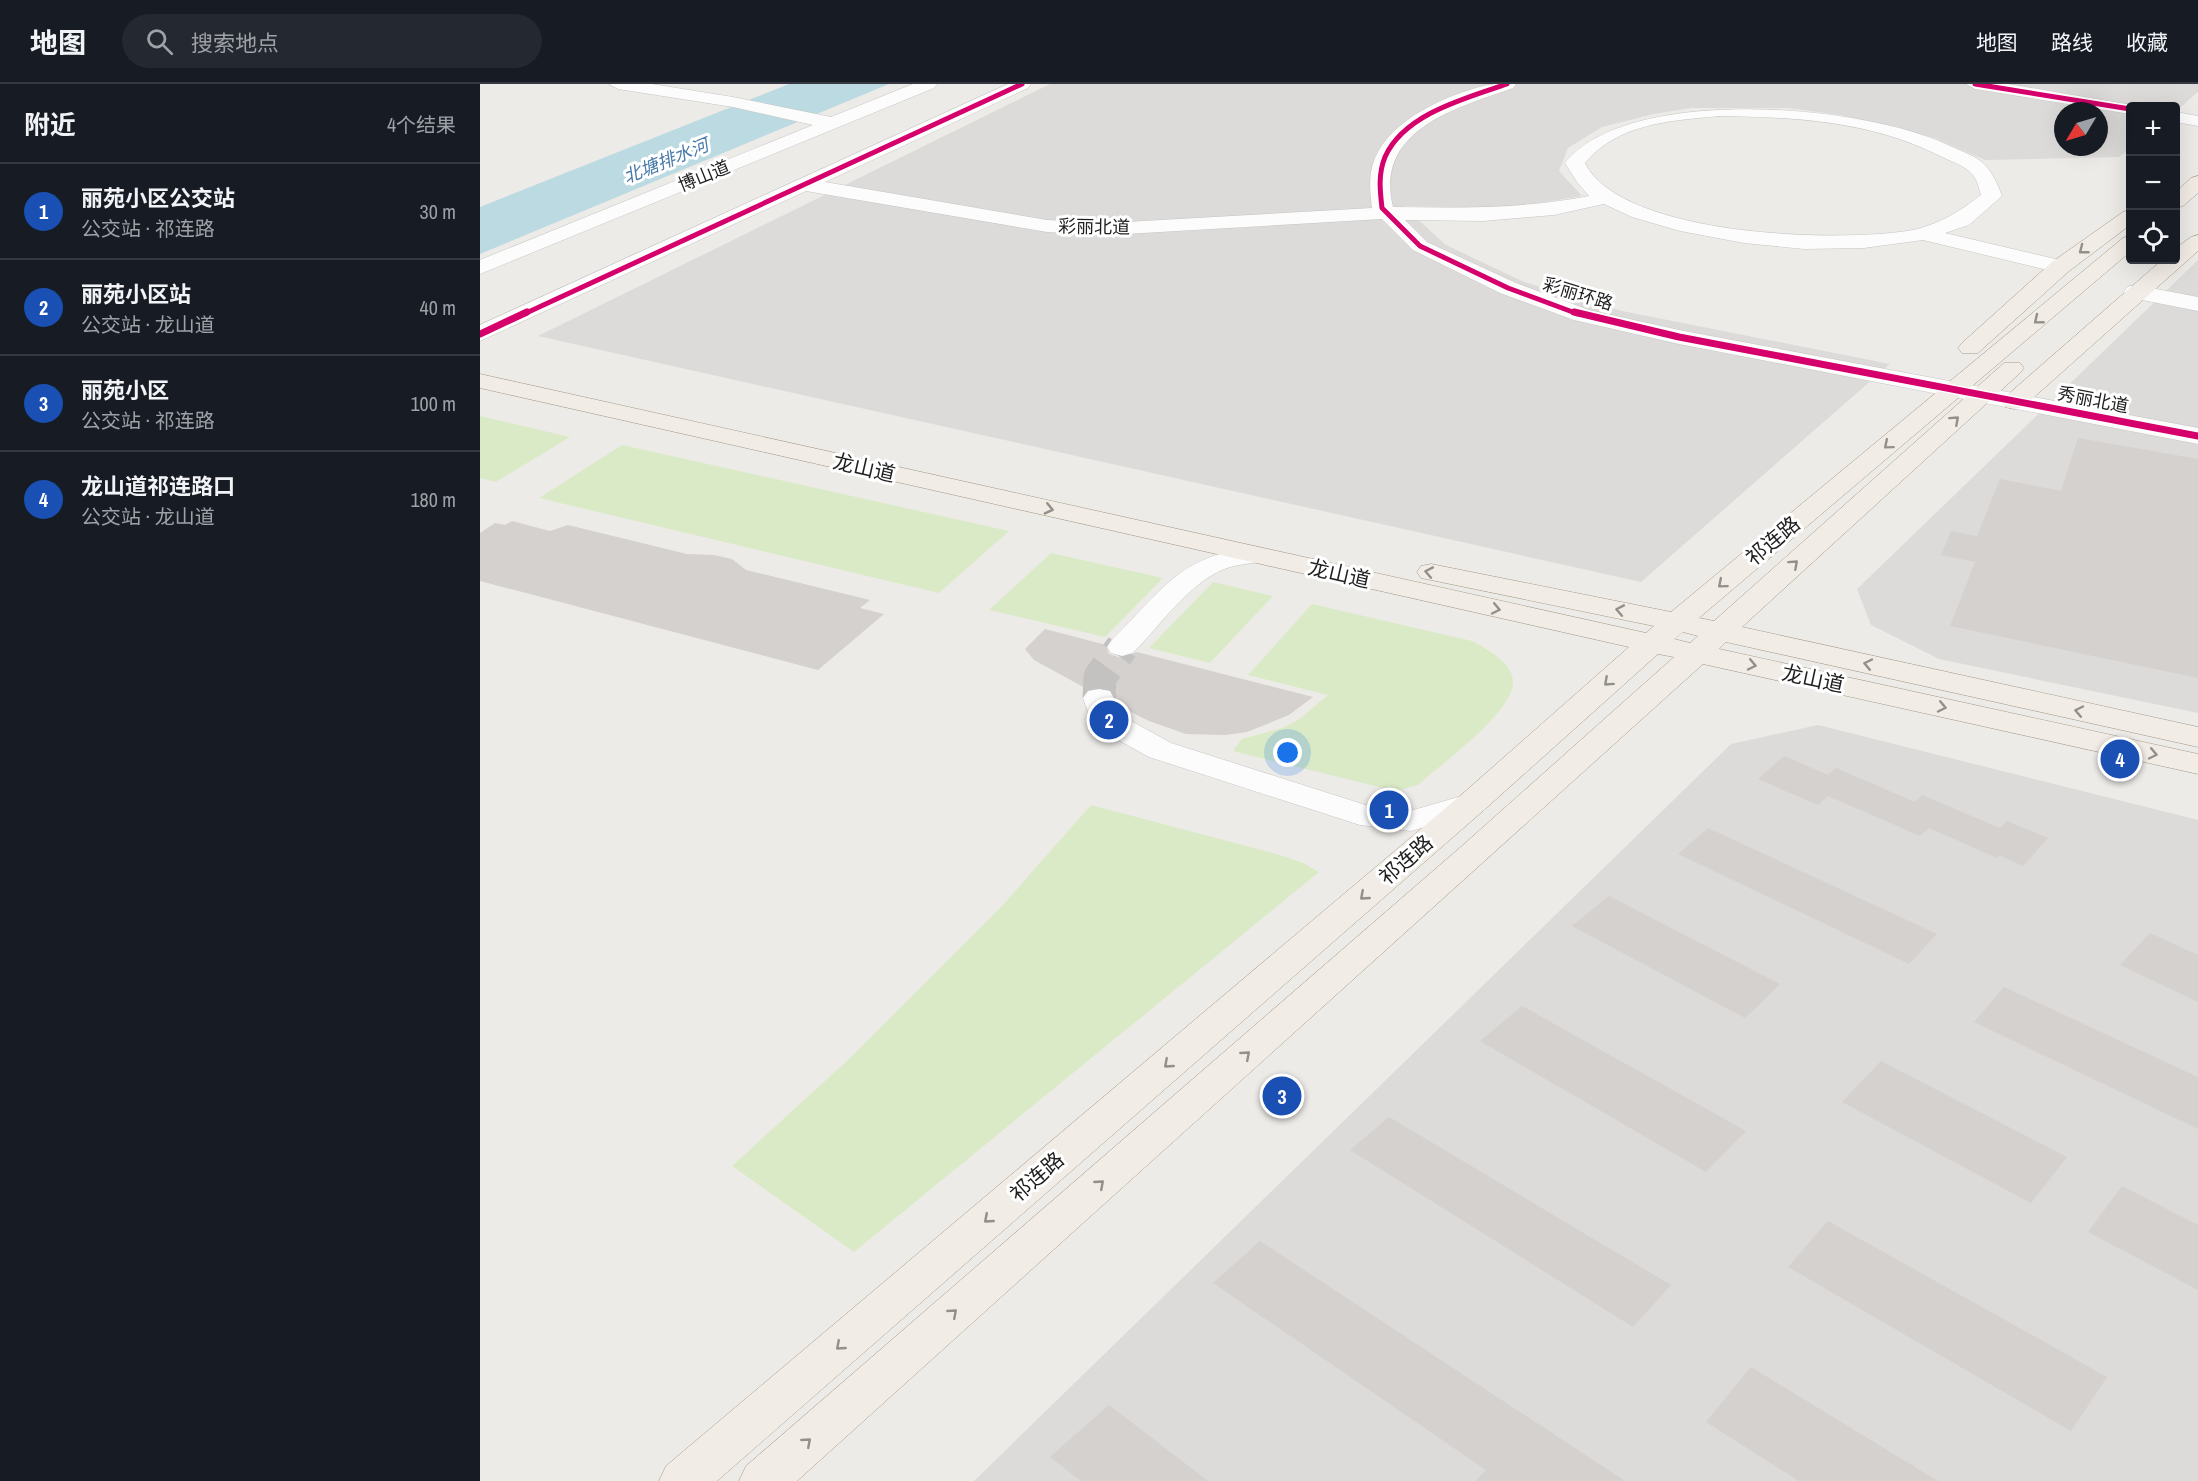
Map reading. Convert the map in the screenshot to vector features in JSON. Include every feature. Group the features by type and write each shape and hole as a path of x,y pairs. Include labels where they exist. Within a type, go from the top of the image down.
{"main road":[{"path":"2180,195 2194,174"},
{"path":"2180,220 2198,205"},
{"path":"1926,384 1950,374 2060,267 2126,219"},
{"path":"2180,255 2198,241"},
{"name":"祁连路","path":"763,1481 1475,853 1697,635 1950,374 2126,245"},
{"name":"祁连路","path":"1697,635 1982,395 2129,264"},
{"path":"2014,402 2169,264"},
{"name":"龙山道","path":"480,364 1697,635 2198,737"},
{"name":"龙山道","path":"480,381 1652,644 1697,635 2198,764"},
{"name":"祁连路","path":"683,1481 1472,803 1652,644"}],"street":[{"path":"618,84 733,102 832,123"},
{"name":"博山道","path":"480,268 928,84"},
{"path":"480,334 1022,84"},
{"path":"1386,213 1382,208 1380,174 1394,142 1434,110 1507,84"},
{"path":"1975,84 2126,108"},
{"path":"1719,111 1770,111 1817,116 1906,134 1943,149 1976,168 1987,182 1992,196 1982,210 1967,219 1923,234 1876,241 1815,243 1766,240 1707,232 1631,211 1606,198 1583,180 1575,163 1582,152 1598,139 1617,129 1672,116 1719,111"},
{"path":"2180,118 2198,121"},
{"name":"彩丽北道","path":"806,185 1047,226 1177,227 1386,213 1506,214 1554,209 1606,198"},
{"name":"彩丽环路","path":"1386,213 1420,246 1508,288 1582,315 1926,384"},
{"path":"1923,234 2060,267"},
{"path":"2135,292 2198,304"},
{"path":"1950,374 1982,395"},
{"name":"秀丽北道","path":"1982,395 2198,436"},
{"path":"1122,647 1184,584 1205,567 1228,559 1254,555"},
{"path":"1099,698 1105,715 1113,724 1160,750 1372,818 1411,821 1472,803"}],"shaded area":[{"path":"1050,84 2198,84 2198,92 2180,108 2180,102 2126,102 2126,151 2119,157 1985,160 1934,138 1840,115 1788,108 1691,108 1654,114 1602,127 1568,148 1559,171 1582,196 1533,204 1478,208 1403,206 1446,245 1524,282 1622,311 1890,364 1641,582 538,336"},
{"path":"2198,260 2198,713 1939,659 1871,625 1857,589"},
{"path":"1818,725 2198,820 2198,1481 974,1481 1731,744"}],"green space":[{"path":"480,416 570,437 496,482 480,478"},
{"path":"622,445 1009,531 939,593 539,498"},
{"path":"1051,553 1163,578 1105,637 989,610"},
{"path":"1213,582 1273,596 1210,663 1149,648"},
{"path":"1312,604 1472,641 1504,662 1512,674 1510,693 1490,722 1458,751 1418,785 1395,791 1233,751 1242,739 1282,728 1298,720 1328,695 1248,675"},
{"path":"1091,805 1277,854 1303,863 1319,872 854,1252 732,1166 849,1059 1002,906"}],"water":[{"name":"北塘排水河","path":"789,84 889,84 480,254 480,207"}],"building":[{"path":"2078,438 2198,459 2198,678 1950,626 1975,562 1941,555 1951,531 1977,536 2000,479 2061,491"},
{"path":"512,521 550,531 568,525 687,554 714,555 732,559 746,570 870,600 860,608 884,614 818,670 480,581 480,533 495,523 505,525"},
{"path":"1045,629 1106,645 1109,654 1121,658 1137,652 1313,697 1289,715 1247,732 1225,735 1186,734 1149,721 1121,707 1110,689 1099,687 1087,689 1034,660 1025,649"},
{"path":"1784,756 1828,775 1836,768 1915,802 1922,795 2000,828 2007,821 2048,838 2023,866 1999,855 1997,858 1929,828 1920,836 1828,796 1818,805 1758,779"},
{"path":"1708,828 1937,934 1909,964 1678,854"},
{"path":"1609,896 1780,984 1745,1018 1572,926"},
{"path":"2150,933 2198,955 2198,1002 2120,965"},
{"path":"2004,987 2198,1077 2198,1129 1974,1022"},
{"path":"1522,1006 1746,1131 1706,1172 1480,1041"},
{"path":"1881,1061 2067,1157 2031,1203 1842,1102"},
{"path":"1389,1117 1671,1285 1633,1327 1350,1150"},
{"path":"2122,1186 2198,1225 2198,1290 2088,1232"},
{"path":"1828,1221 2107,1377 2071,1431 1788,1267"},
{"path":"1260,1241 1625,1481 1476,1481 1486,1470 1213,1283"},
{"path":"1751,1367 1938,1481 1799,1481 1706,1422"},
{"path":"1109,1405 1208,1481 1081,1481 1050,1457"}],"tunnel":[{"path":"1099,698 1100,677 1122,647"}],"cycle path":[{"path":"480,334 1022,84"},
{"path":"1507,84 1450,105 1430,115 1411,127 1396,141 1385,157 1380,176 1382,208 1420,246 1508,288 1582,315 1679,337 2198,436"},
{"path":"1975,84 2126,108"}],"place":[{"name":"丽苑小区站","path":"1109,720"},
{"name":"龙山道祁连路口","path":"2120,759"},
{"name":"丽苑小区公交站","path":"1389,810"},
{"name":"丽苑小区","path":"1282,1096"}]}
